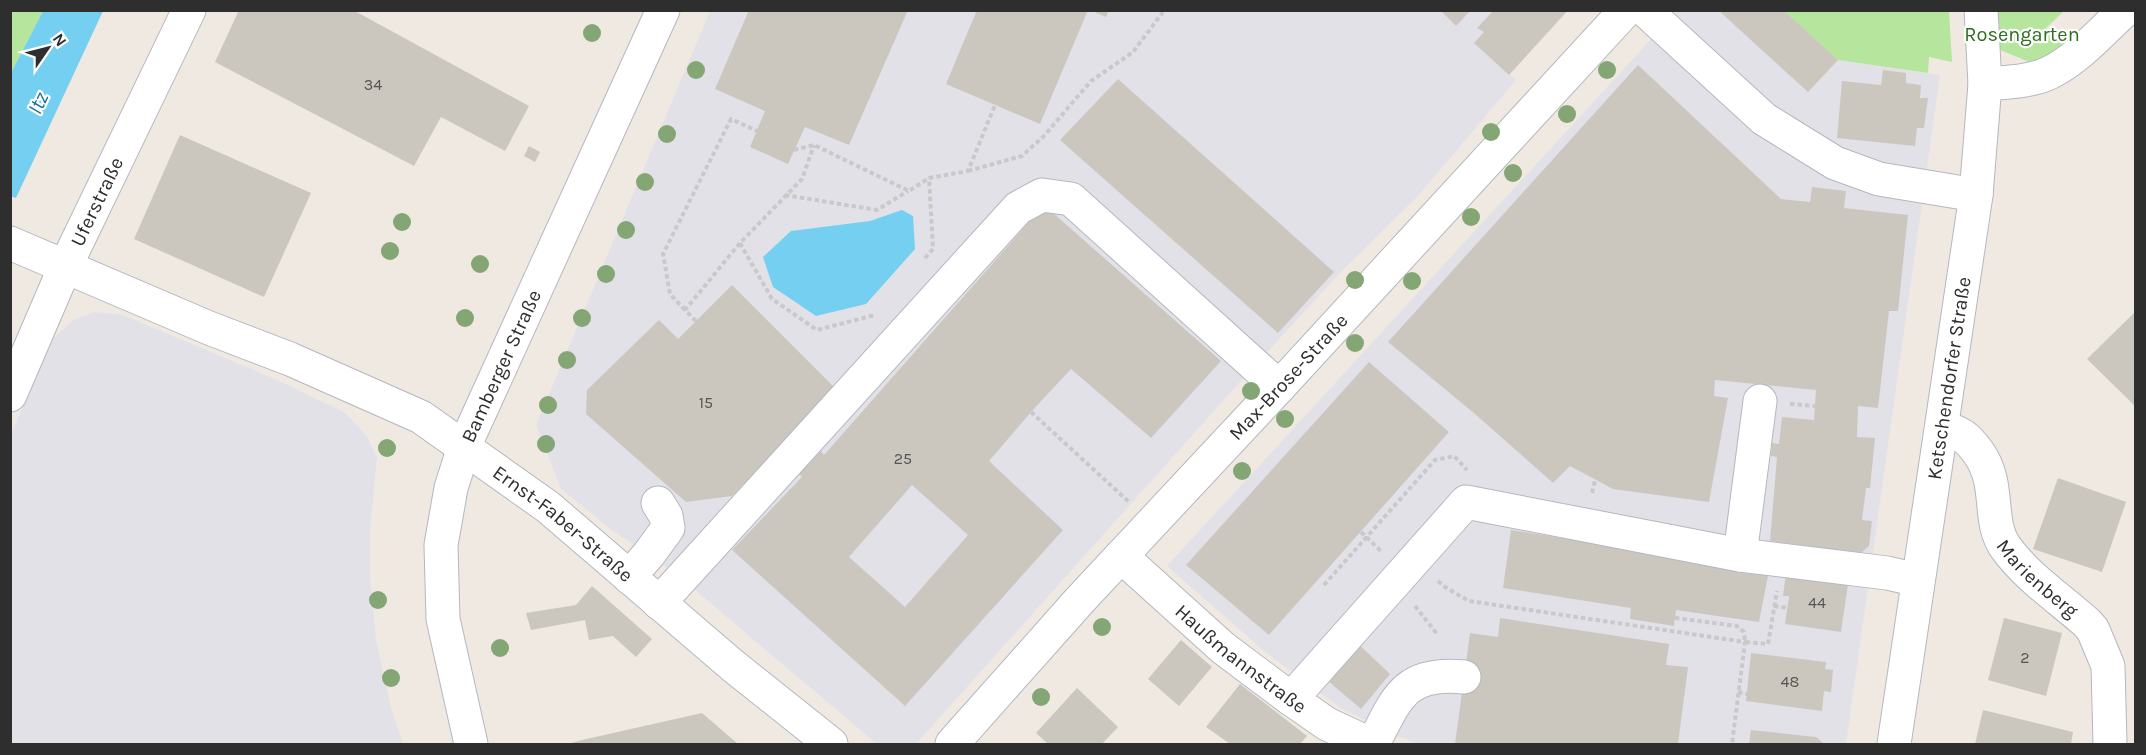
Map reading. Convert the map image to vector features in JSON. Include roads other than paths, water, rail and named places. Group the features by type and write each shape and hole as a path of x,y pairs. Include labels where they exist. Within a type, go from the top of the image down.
{"street":[{"name":"Uferstraße","path":"10,395 65,267 189,10"},
{"name":"Bamberger Straße","path":"471,744 443,619 441,545 451,488 464,447 663,10"},
{"name":"Max-Brose-Straße","path":"952,744 1120,556 1626,10"},
{"path":"1645,10 1764,119 1835,163 1879,179 1977,195"},
{"name":"Ketschendorfer Straße","path":"1894,744 1977,195 1985,84 1981,10"},
{"path":"1985,84 2016,81 2048,74 2073,58 2125,10"},
{"path":"658,603 1018,208 1042,195 1071,199 1279,387"},
{"name":"Ernst-Faber-Straße","path":"19,247 209,328 290,359 421,417 548,507 732,665 831,744"},
{"path":"1740,555 1760,401"},
{"name":"Marienberg","path":"1942,427 1967,437 1987,464 1992,478 1997,528 2004,547 2024,570 2087,622 2093,630 2108,666 2110,744"},
{"path":"1291,699 1466,502 1740,555 1887,573 1918,580"},
{"path":"629,577 650,554 668,528 666,516 658,503"},
{"name":"Haußmannstraße","path":"1120,556 1223,648 1291,699 1327,724 1371,744"},
{"path":"1371,744 1397,698 1412,684 1429,677 1444,675 1464,677"}],"water":[{"name":"Itz","path":"43,11 103,11 16,198 10,196 11,73"},
{"path":"902,210 913,216 915,249 866,304 816,316 773,287 763,257 791,231 870,221"}],"park label":[{"name":"Rosengarten","path":"2022,34"}]}
